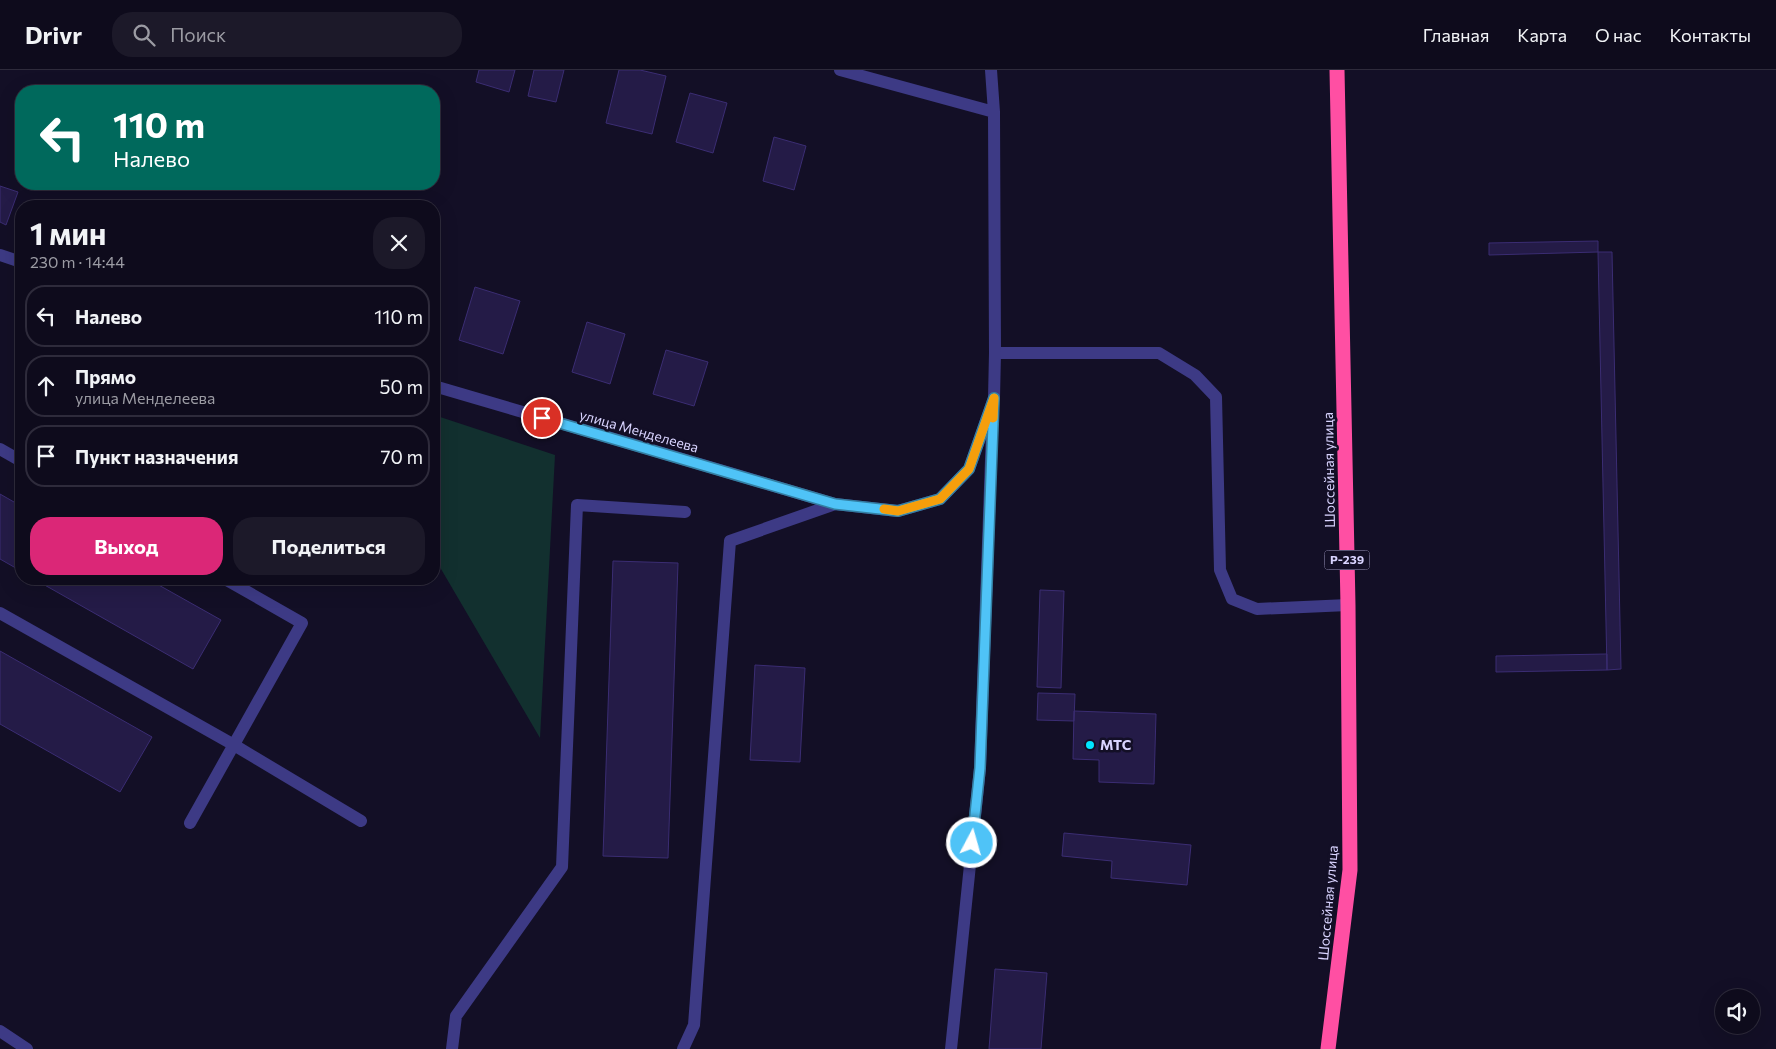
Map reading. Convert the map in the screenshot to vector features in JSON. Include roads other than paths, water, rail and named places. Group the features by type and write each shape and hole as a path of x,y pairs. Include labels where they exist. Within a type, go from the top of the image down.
{"highway":[{"name":"Шоссейная улица","path":"1328,1049 1350,870 1348,605 1337,70"}],"street":[{"path":"840,70 994,112"},
{"path":"951,1049 980,768 995,353 994,112 991,70"},
{"path":"0,255 15,260"},
{"path":"995,353 1159,353 1196,375 1216,397 1220,570 1232,599 1257,609 1348,605"},
{"name":"улица Менделеева","path":"440,388 835,504 898,511 940,499 969,469 994,398"},
{"path":"0,449 15,458"},
{"path":"683,1049 694,1024 730,542 835,504"},
{"path":"452,1049 456,1016 562,867 577,505 685,512"},
{"path":"190,823 302,623 236,585"},
{"path":"0,613 234,744 362,821"},
{"path":"0,1031 27,1049"}],"place":[{"name":"МТС","path":"1090,745"}]}
